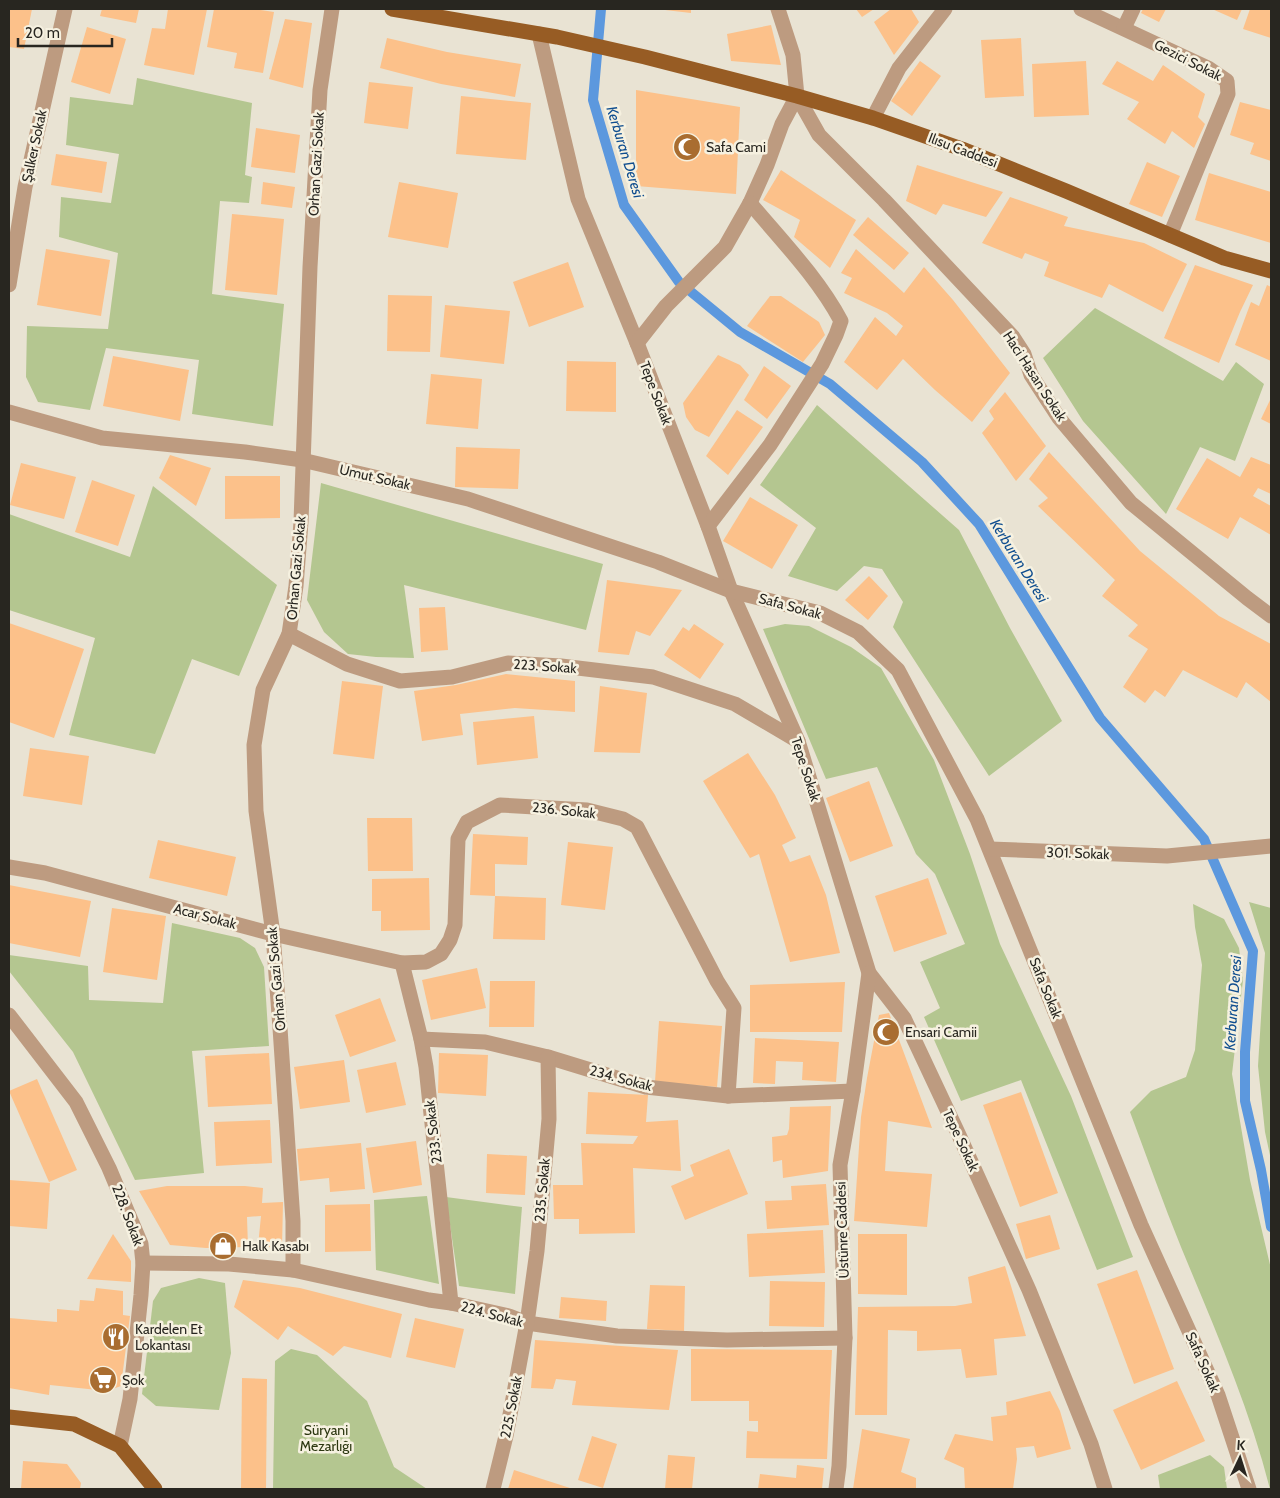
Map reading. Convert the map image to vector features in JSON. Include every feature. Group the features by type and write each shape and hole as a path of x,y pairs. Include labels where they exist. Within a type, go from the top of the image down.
{"main road":[{"path":"392,9 539,34"},
{"name":"Ilısu Caddesi","path":"539,34 645,57 874,118 962,149 1224,258 1271,271"},
{"path":"9,1417 74,1424 120,1446 155,1489"}],"street":[{"name":"Şalker Sokak","path":"9,285 25,187 65,9"},
{"name":"Orhan Gazi Sokak","path":"293,1270 293,1221 273,934 256,811 254,745 263,690 290,634 296,586 301,522 302,460 320,90 332,9"},
{"path":"637,343 666,306 725,247 750,203 782,124 797,96 793,55 778,9"},
{"path":"874,118 900,68 945,9"},
{"name":"Gezici Sokak","path":"1081,9 1208,68 1227,81 1228,94 1170,235"},
{"path":"1124,28 1133,9"},
{"name":"Tepe Sokak","path":"539,34 578,199 637,343 708,526 731,591 798,741 869,973 904,1018 958,1133 1032,1299 1092,1444 1105,1489"},
{"name":"Haci Hasan Sokak","path":"797,96 818,135 884,200 1013,337 1024,354 1031,375 1059,418 1130,503 1271,616"},
{"path":"708,526 770,445 822,364 841,321 836,311 802,264 750,203"},
{"name":"Umut Sokak","path":"9,412 102,438 245,452 302,460 468,499 658,562 731,591"},
{"name":"Safa Sokak","path":"731,591 820,612 858,632 898,670 978,819 1141,1225 1218,1395 1249,1489"},
{"name":"223. Sokak","path":"290,634 347,664 400,681 452,677 508,662 653,677 735,704 798,741"},
{"name":"236. Sokak","path":"402,963 426,962 441,954 450,940 455,925 458,839 467,822 500,805 587,810 623,819 638,827 717,981 734,1008 728,1096"},
{"name":"301. Sokak","path":"990,849 1167,856 1271,846"},
{"name":"Acar Sokak","path":"9,867 45,873 273,934 402,963"},
{"name":"233. Sokak","path":"402,963 421,1039 439,1178 451,1303"},
{"name":"Üstünre Caddesi","path":"836,1489 839,1466 845,1338 840,1165 853,1092 869,973"},
{"name":"228. Sokak","path":"9,1015 76,1102 109,1168 141,1244 143,1263 130,1399 120,1446"},
{"name":"234. Sokak","path":"421,1039 485,1042 548,1057 646,1087 728,1096 853,1092"},
{"name":"235. Sokak","path":"527,1323 549,1119 548,1057"},
{"name":"224. Sokak","path":"143,1263 229,1264 293,1270 509,1316 527,1323 617,1336 727,1340 845,1338"},
{"name":"225. Sokak","path":"493,1489 506,1436 527,1323"}],"green space":[{"path":"137,78 252,103 245,175 252,177 249,203 220,201 212,294 284,304 273,426 192,414 199,360 106,348 90,410 38,402 26,377 27,326 108,329 118,253 59,237 61,197 111,203 119,154 66,145 70,97 133,105"},
{"path":"1095,308 1223,381 1236,362 1264,384 1235,461 1200,447 1166,514 1083,421 1043,358"},
{"path":"817,405 959,530 1010,628 1062,721 989,776 893,627 903,602 882,569 864,566 837,591 788,576 816,528 760,485"},
{"path":"321,483 603,564 586,630 404,585 414,658 348,654 324,632 307,600"},
{"path":"153,486 277,585 239,676 192,659 155,754 69,735 95,638 9,610 9,514 130,557"},
{"path":"785,624 809,626 851,647 881,668 934,760 970,854 1000,944 1071,1096 1133,1257 1097,1270 1021,1080 961,1101 924,1017 940,1008 920,962 965,944 935,874 916,854 877,767 826,779 763,629"},
{"path":"1249,902 1271,908 1271,1160 1265,1132 1258,1066 1265,953"},
{"path":"1193,904 1224,919 1239,948 1243,980 1232,1074 1250,1180 1271,1269 1271,1489 1241,1397 1174,1230 1130,1112 1151,1091 1186,1077 1195,1050 1202,965"},
{"path":"172,923 240,938 255,948 264,967 269,1046 192,1051 204,1173 135,1180 73,1052 9,971 9,955 88,966 89,1000 163,1003"},
{"path":"427,1196 439,1284 376,1270 374,1200"},
{"path":"446,1197 522,1207 515,1294 459,1286"},
{"path":"199,1278 225,1283 231,1353 219,1410 156,1406 142,1394 153,1301 161,1288"},
{"name":"Süryani Mezarlığı","path":"291,1349 317,1355 367,1401 394,1467 427,1489 273,1489 275,1361"},
{"path":"1210,1455 1224,1467 1227,1489 1160,1489 1158,1475"}],"building":[{"path":"9,9 32,9 24,49 9,47"},
{"path":"102,9 139,9 136,23 100,16"},
{"path":"168,9 207,9 194,75 144,65 152,28 165,29"},
{"path":"214,9 254,9 274,12 263,73 234,68 237,53 207,47"},
{"path":"691,9 691,13 665,10"},
{"path":"856,9 874,9 862,17"},
{"path":"891,9 911,9 919,22 894,55 874,22"},
{"path":"1143,9 1166,9 1159,22 1141,13"},
{"path":"1212,9 1242,9 1237,20"},
{"path":"1250,9 1271,9 1271,38 1243,29"},
{"path":"285,19 312,23 303,88 269,79"},
{"path":"771,25 781,65 731,61 727,34"},
{"path":"87,27 126,39 110,94 71,82"},
{"path":"387,38 447,52 521,64 515,97 441,84 380,68"},
{"path":"1021,38 1024,96 985,98 981,40"},
{"path":"920,61 941,76 912,116 891,101"},
{"path":"1086,61 1089,115 1034,117 1032,64"},
{"path":"1117,61 1153,81 1163,65 1205,94 1198,117 1205,124 1194,148 1172,131 1165,144 1127,119 1139,102 1102,84"},
{"path":"369,82 413,87 408,129 364,123"},
{"name":"Safa Cami","path":"636,90 740,107 736,194 636,186"},
{"path":"461,96 531,103 526,160 456,154"},
{"path":"1240,102 1271,110 1271,161 1250,154 1254,143 1230,135"},
{"path":"256,128 300,135 295,173 251,167"},
{"path":"56,154 107,162 102,193 51,185"},
{"path":"1147,162 1180,176 1162,217 1129,204"},
{"path":"917,165 1003,192 986,217 943,204 936,215 906,201"},
{"path":"781,170 856,220 830,268 794,237 800,220 763,200"},
{"path":"1209,173 1271,192 1271,243 1195,220"},
{"path":"263,182 295,187 292,208 261,204"},
{"path":"399,182 458,193 448,248 388,237"},
{"path":"1010,197 1068,217 1064,226 1144,243 1187,264 1163,312 1109,284 1102,298 1044,276 1049,262 1025,253 1022,259 982,243"},
{"path":"232,214 284,219 277,295 225,290"},
{"path":"868,217 909,253 894,270 853,235"},
{"path":"46,249 110,260 101,316 37,305"},
{"path":"856,249 904,293 924,267 953,300 1010,373 972,422 903,359 877,390 844,362 875,317 896,336 903,326 887,313 844,293 852,278 841,273"},
{"path":"568,262 584,307 529,327 513,282"},
{"path":"1195,265 1253,285 1219,363 1164,338"},
{"path":"1267,285 1271,287 1271,361 1235,345 1251,302 1259,306"},
{"path":"388,295 432,296 430,352 387,351"},
{"path":"770,296 781,296 819,322 825,335 803,362 747,326"},
{"path":"445,305 510,311 504,364 440,357"},
{"path":"718,355 740,365 749,375 709,437 695,430 686,417 683,403"},
{"path":"113,356 189,370 180,421 103,406"},
{"path":"567,361 616,362 616,412 566,411"},
{"path":"764,366 791,386 767,419 744,400"},
{"path":"431,374 482,379 478,429 426,424"},
{"path":"1005,392 1046,446 1016,481 982,433 994,419 989,411"},
{"path":"1271,398 1271,424 1261,419"},
{"path":"737,410 763,427 728,475 706,456"},
{"path":"456,447 520,449 518,489 455,487"},
{"path":"1049,452 1140,551 1219,616 1271,644 1271,702 1246,682 1237,698 1183,670 1165,697 1155,690 1145,703 1123,687 1148,649 1128,636 1138,625 1102,596 1115,580 1038,506 1048,498 1029,479"},
{"path":"170,455 211,468 196,506 159,478"},
{"path":"1251,457 1271,465 1271,494 1258,488 1253,496 1271,506 1271,535 1240,517 1228,539 1176,509 1207,458 1240,477"},
{"path":"21,463 76,477 64,519 10,505"},
{"path":"225,476 280,476 280,518 225,519"},
{"path":"92,480 135,495 118,546 75,532"},
{"path":"750,497 798,525 772,569 723,541"},
{"path":"869,576 888,596 868,620 845,600"},
{"path":"607,580 682,590 650,636 636,631 629,655 598,652"},
{"path":"445,607 448,650 421,652 419,608"},
{"path":"9,623 84,649 54,738 9,722"},
{"path":"694,624 724,644 700,679 664,655 683,627 689,631"},
{"path":"506,674 575,681 575,712 515,708 460,714 463,735 422,741 414,691 456,685"},
{"path":"342,681 383,686 374,759 333,754"},
{"path":"600,686 647,693 640,753 594,752"},
{"path":"534,716 538,758 477,765 473,722"},
{"path":"30,748 89,756 82,805 23,796"},
{"path":"748,753 775,795 796,838 782,845 790,862 810,855 826,895 840,953 790,962 759,854 750,858 703,781"},
{"path":"869,781 893,846 850,862 826,798"},
{"path":"367,818 412,818 413,871 368,871"},
{"path":"473,834 528,837 527,865 495,864 495,896 470,895"},
{"path":"158,840 236,857 227,896 149,878"},
{"path":"568,842 613,847 605,910 561,905"},
{"path":"429,878 430,930 381,931 381,911 372,911 372,879"},
{"path":"928,878 947,934 894,952 875,896"},
{"path":"9,885 91,901 80,957 9,943"},
{"path":"495,896 546,898 545,940 493,939"},
{"path":"112,908 166,916 157,980 103,972"},
{"path":"477,968 486,1008 431,1020 422,980"},
{"path":"490,981 535,981 534,1027 489,1027"},
{"path":"845,982 842,1032 750,1032 750,985"},
{"path":"380,998 396,1041 350,1057 335,1015"},
{"path":"889,1013 932,1128 888,1121 885,1171 932,1174 927,1227 854,1221 861,1117 867,1078 879,1015"},
{"path":"659,1021 722,1026 717,1087 655,1082"},
{"path":"755,1038 839,1042 836,1082 802,1080 803,1062 776,1061 775,1084 753,1083"},
{"path":"269,1053 272,1104 208,1107 205,1056"},
{"path":"439,1053 488,1055 486,1096 438,1093"},
{"path":"344,1060 350,1102 300,1109 294,1067"},
{"path":"396,1062 406,1105 366,1113 357,1070"},
{"path":"37,1079 77,1170 49,1182 9,1091"},
{"path":"588,1092 648,1095 646,1122 678,1120 681,1171 633,1168 635,1233 579,1234 579,1219 554,1219 553,1185 583,1185 581,1143 633,1144 638,1136 586,1134"},
{"path":"1021,1092 1058,1193 1020,1207 983,1105"},
{"path":"831,1106 828,1171 783,1178 782,1160 773,1162 772,1137 787,1135 790,1107"},
{"path":"270,1120 272,1163 216,1166 214,1122"},
{"path":"416,1141 422,1185 373,1193 366,1148"},
{"path":"361,1143 365,1189 330,1192 329,1178 300,1181 297,1149"},
{"path":"729,1149 748,1194 685,1220 671,1186 694,1176 690,1165"},
{"path":"487,1154 527,1156 525,1195 486,1193"},
{"path":"9,1180 50,1183 47,1229 9,1226"},
{"path":"826,1184 829,1225 767,1229 765,1201 792,1200 791,1186"},
{"path":"167,1186 245,1186 263,1188 262,1203 283,1202 282,1248 258,1246 261,1216 247,1217 248,1247 206,1248 170,1245 139,1191"},
{"path":"370,1204 371,1251 325,1252 325,1205"},
{"path":"1050,1215 1060,1249 1026,1259 1016,1224"},
{"path":"823,1230 825,1273 749,1277 747,1234"},
{"path":"113,1234 131,1261 131,1282 87,1279"},
{"path":"858,1234 907,1234 907,1295 858,1294"},
{"path":"1005,1266 1026,1336 994,1339 997,1375 966,1378 961,1349 917,1351 917,1331 888,1330 887,1415 855,1415 858,1307 955,1306 972,1303 968,1277"},
{"path":"1137,1270 1174,1369 1134,1384 1097,1284"},
{"path":"243,1280 300,1288 402,1314 391,1358 344,1346 333,1356 288,1326 278,1340 234,1307"},
{"path":"770,1281 825,1282 824,1327 769,1326"},
{"path":"650,1285 685,1286 684,1331 647,1329"},
{"path":"96,1288 123,1291 123,1315 130,1316 121,1386 107,1391 50,1385 49,1395 9,1388 9,1318 57,1322 57,1309 79,1311 80,1300 94,1301"},
{"path":"561,1297 607,1301 606,1321 559,1318"},
{"path":"415,1318 464,1329 455,1368 406,1357"},
{"path":"535,1340 678,1350 669,1410 572,1405 576,1381 556,1379 553,1389 531,1388"},
{"path":"691,1349 832,1350 827,1459 746,1458 747,1431 758,1432 758,1421 749,1421 749,1401 691,1401"},
{"path":"242,1378 267,1379 266,1489 241,1489"},
{"path":"1177,1381 1205,1441 1141,1470 1113,1410"},
{"path":"1050,1391 1060,1411 1071,1449 1037,1458 1034,1446 1016,1448 1017,1459 1013,1489 965,1489 964,1468 944,1459 955,1434 993,1441 991,1417 1007,1415 1006,1402"},
{"path":"862,1429 910,1439 901,1472 916,1478 916,1489 853,1489"},
{"path":"592,1436 617,1444 603,1488 578,1480"},
{"path":"668,1455 695,1457 692,1489 665,1489"},
{"path":"23,1461 67,1464 81,1483 80,1489 21,1489"},
{"path":"797,1465 824,1468 822,1489 758,1489 760,1474 796,1478"},
{"path":"514,1470 570,1488 508,1489"}],"waterway":[{"name":"Kerburan Deresi","path":"601,9 593,100 624,205 679,282 740,332 830,384 922,462 979,524 1100,718 1204,839 1253,951 1245,1052 1245,1101 1261,1170 1271,1227"}],"place":[{"name":"Safa Cami","path":"687,147"},
{"name":"Ensari Camii","path":"886,1032"},
{"name":"Halk Kasabı","path":"223,1246"},
{"name":"Kardelen Et Lokantası","path":"116,1337"},
{"name":"Şok","path":"103,1380"}]}
